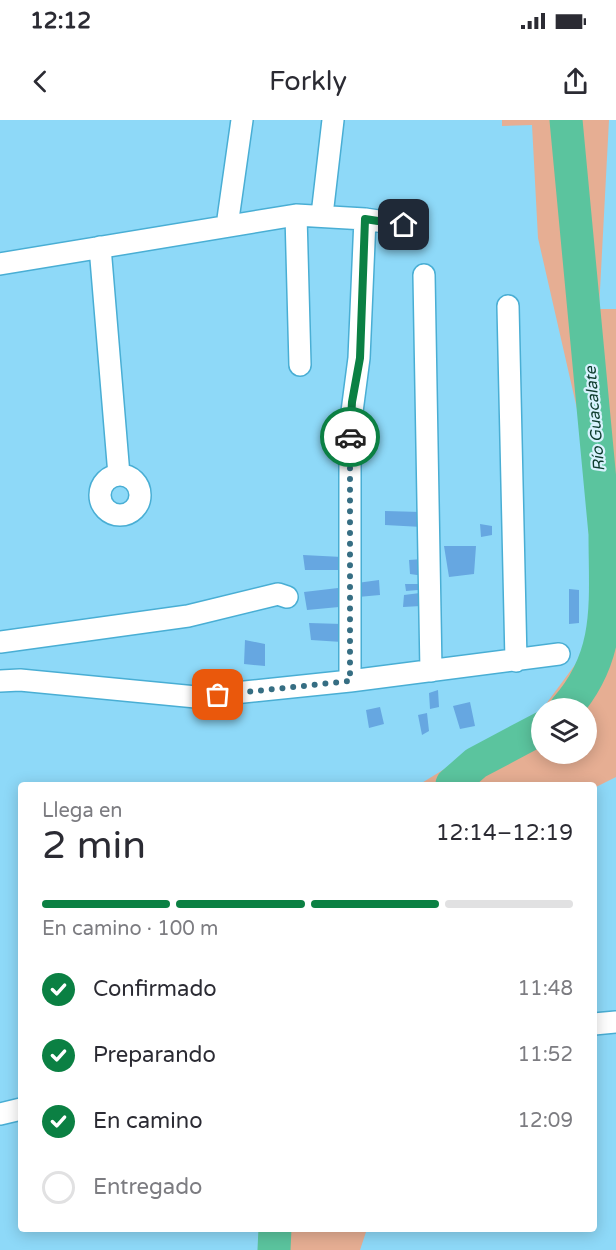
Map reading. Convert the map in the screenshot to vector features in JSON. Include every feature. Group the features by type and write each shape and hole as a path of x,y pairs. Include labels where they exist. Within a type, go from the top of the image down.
{"street":[{"path":"227,226 242,120"},
{"path":"322,215 333,120"},
{"path":"296,215 300,365"},
{"path":"0,264 296,215 322,215 404,225"},
{"path":"350,681 350,427 360,358 365,219"},
{"path":"100,247 119,475"},
{"path":"424,275 431,671"},
{"path":"508,306 516,661"},
{"path":"0,642 188,616 278,594 287,597"},
{"path":"0,681 20,680 196,697 350,681 559,654"},
{"path":"597,1024 616,1022"},
{"path":"0,1114 18,1110"}],"shaded area":[{"path":"502,120 609,120 599,309 616,309 616,777 597,786 597,782 423,782 531,716 531,764 597,764 597,698 550,698 583,654 593,585 580,422 538,238 532,125 502,126"},
{"path":"268,1232 366,1232 360,1250 263,1250"}],"building":[{"path":"385,511 421,512 422,527 385,525"},
{"path":"480,524 492,526 492,535 481,537"},
{"path":"444,546 476,546 474,574 449,577"},
{"path":"303,555 342,557 340,570 305,570"},
{"path":"422,559 424,576 410,574 409,560"},
{"path":"379,580 380,595 358,597 357,583"},
{"path":"405,584 418,584 418,590 406,591"},
{"path":"338,588 339,607 307,610 304,592"},
{"path":"569,589 579,590 579,623 569,624"},
{"path":"420,593 421,606 403,607 404,595"},
{"path":"309,623 342,624 342,642 311,640"},
{"path":"245,640 265,644 265,666 244,664"},
{"path":"438,690 439,707 430,709 429,693"},
{"path":"470,702 475,726 460,729 453,706"},
{"path":"380,707 384,724 369,728 366,710"},
{"path":"427,713 429,731 422,735 418,715"}],"waterway":[{"name":"Río Guacalate","path":"566,120 605,534 606,582 599,647 592,668 574,698"},
{"name":"Río Guacalate","path":"454,782 476,763 531,734"},
{"name":"Río Guacalate","path":"274,1250 275,1232"}],"way so far":[{"path":"218,695 350,681 350,437"}],"route":[{"path":"350,437 352,402 360,358 365,219 404,225"}]}
